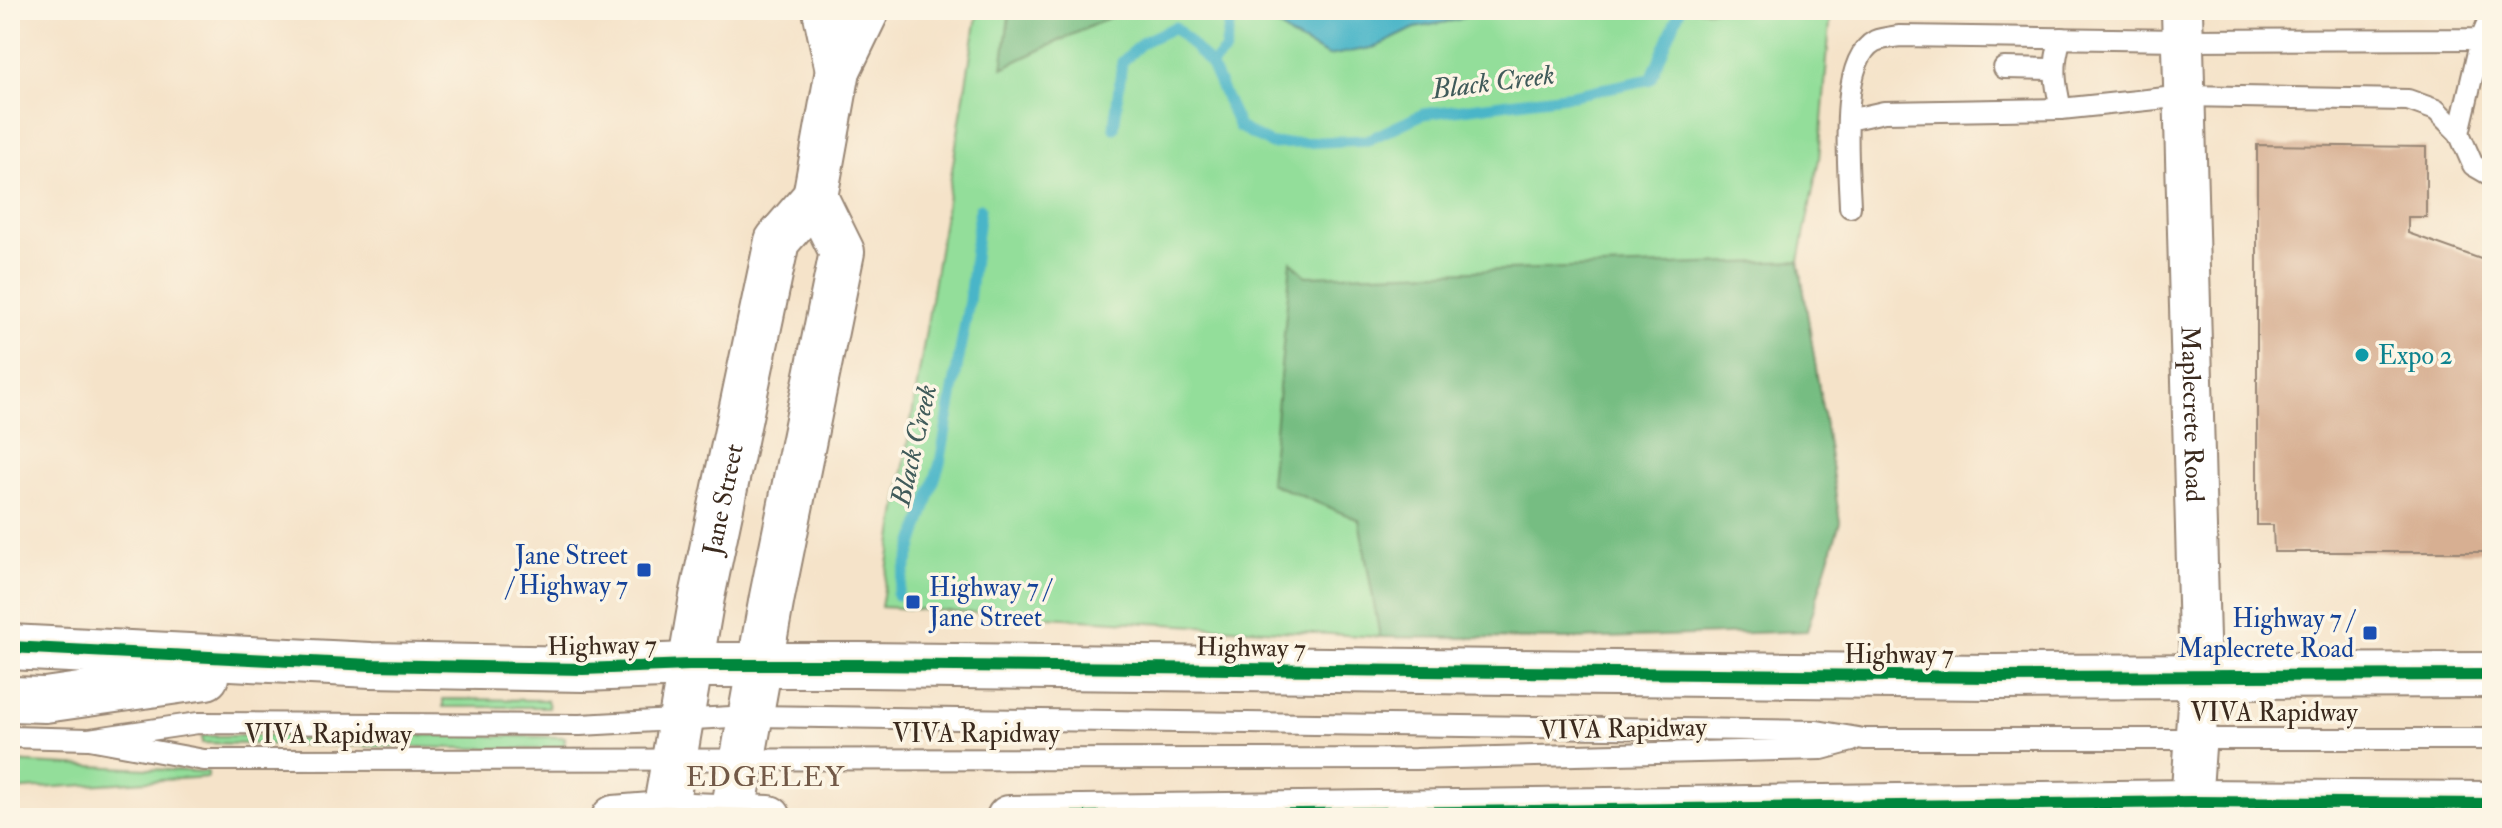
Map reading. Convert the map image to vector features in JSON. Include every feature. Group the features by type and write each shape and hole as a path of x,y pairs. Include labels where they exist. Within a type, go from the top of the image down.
{"main road":[{"path":"825,10 838,70"},
{"path":"614,818 744,818 742,759 842,252 815,197 838,70 867,10"},
{"name":"Jane Street","path":"664,816 689,665 777,241 815,197"},
{"name":"Highway 7","path":"10,647 303,663 583,669 689,665 1947,677 2492,675"},
{"path":"10,699 45,700 303,663"},
{"path":"1009,818 2191,810 2492,804"}],"street":[{"name":"Maplecrete Road","path":"2182,25 2200,676 2191,810"}],"lane":[{"path":"2459,133 2481,39 2492,13"},
{"path":"1850,207 1848,120 1851,78 1857,58 1875,41 1900,36 2061,38 2182,25 2481,39"},
{"path":"2061,38 2054,59 2061,109"},
{"path":"2004,68 2054,69"},
{"path":"1848,120 1884,112 2061,109 2185,96 2408,100 2436,110 2459,133 2473,165 2492,176"},
{"name":"VIVA Rapidway","path":"10,737 89,739 204,760 676,739 750,716 1817,731 1864,739 2492,739"},
{"name":"VIVA Rapidway","path":"89,739 198,723 580,725 676,739 742,759 1415,759 1822,749 1864,739"}],"green space":[{"path":"978,10 1831,10 1819,159 1799,261 1832,472 1574,639 1380,637 881,607"},
{"path":"1010,10 1125,10 1002,68"},
{"path":"1291,261 1306,276 1799,261 1840,522 1807,631 1574,639 1380,637 1359,520 1270,483"},
{"path":"443,699 547,700 549,707 443,707"},
{"path":"202,736 565,737 564,750 202,743"},
{"path":"10,762 208,772 208,777 10,790"}],"water":[{"path":"1259,10 1483,10 1457,20 1415,28 1376,47 1328,56 1290,36"}],"building":[{"path":"2257,145 2426,147 2426,217 2408,217 2408,233 2492,263 2492,552 2274,552 2273,525 2257,525"}],"waterway":[{"path":"1211,65 1225,51 1232,10"},
{"name":"Black Creek","path":"1114,128 1122,62 1143,42 1175,27 1211,65 1239,127 1271,144 1368,140 1423,114 1573,95 1651,79 1680,10"},
{"name":"Black Creek","path":"897,595 940,463 969,301 980,208"}],"cycle path":[{"path":"10,647 371,665 583,669 689,665 860,665 1992,677 2492,675"},
{"path":"1009,818 2192,802 2492,804"},
{"path":"614,818 664,814 769,818"}],"place":[{"name":"Expo 2","path":"2362,355"},
{"name":"Jane Street / Highway 7","path":"644,570"},
{"name":"Highway 7 / Jane Street","path":"913,602"},
{"name":"Highway 7 / Maplecrete Road","path":"2370,633"}],"district":[{"name":"EDGELEY","path":"766,776"}]}
